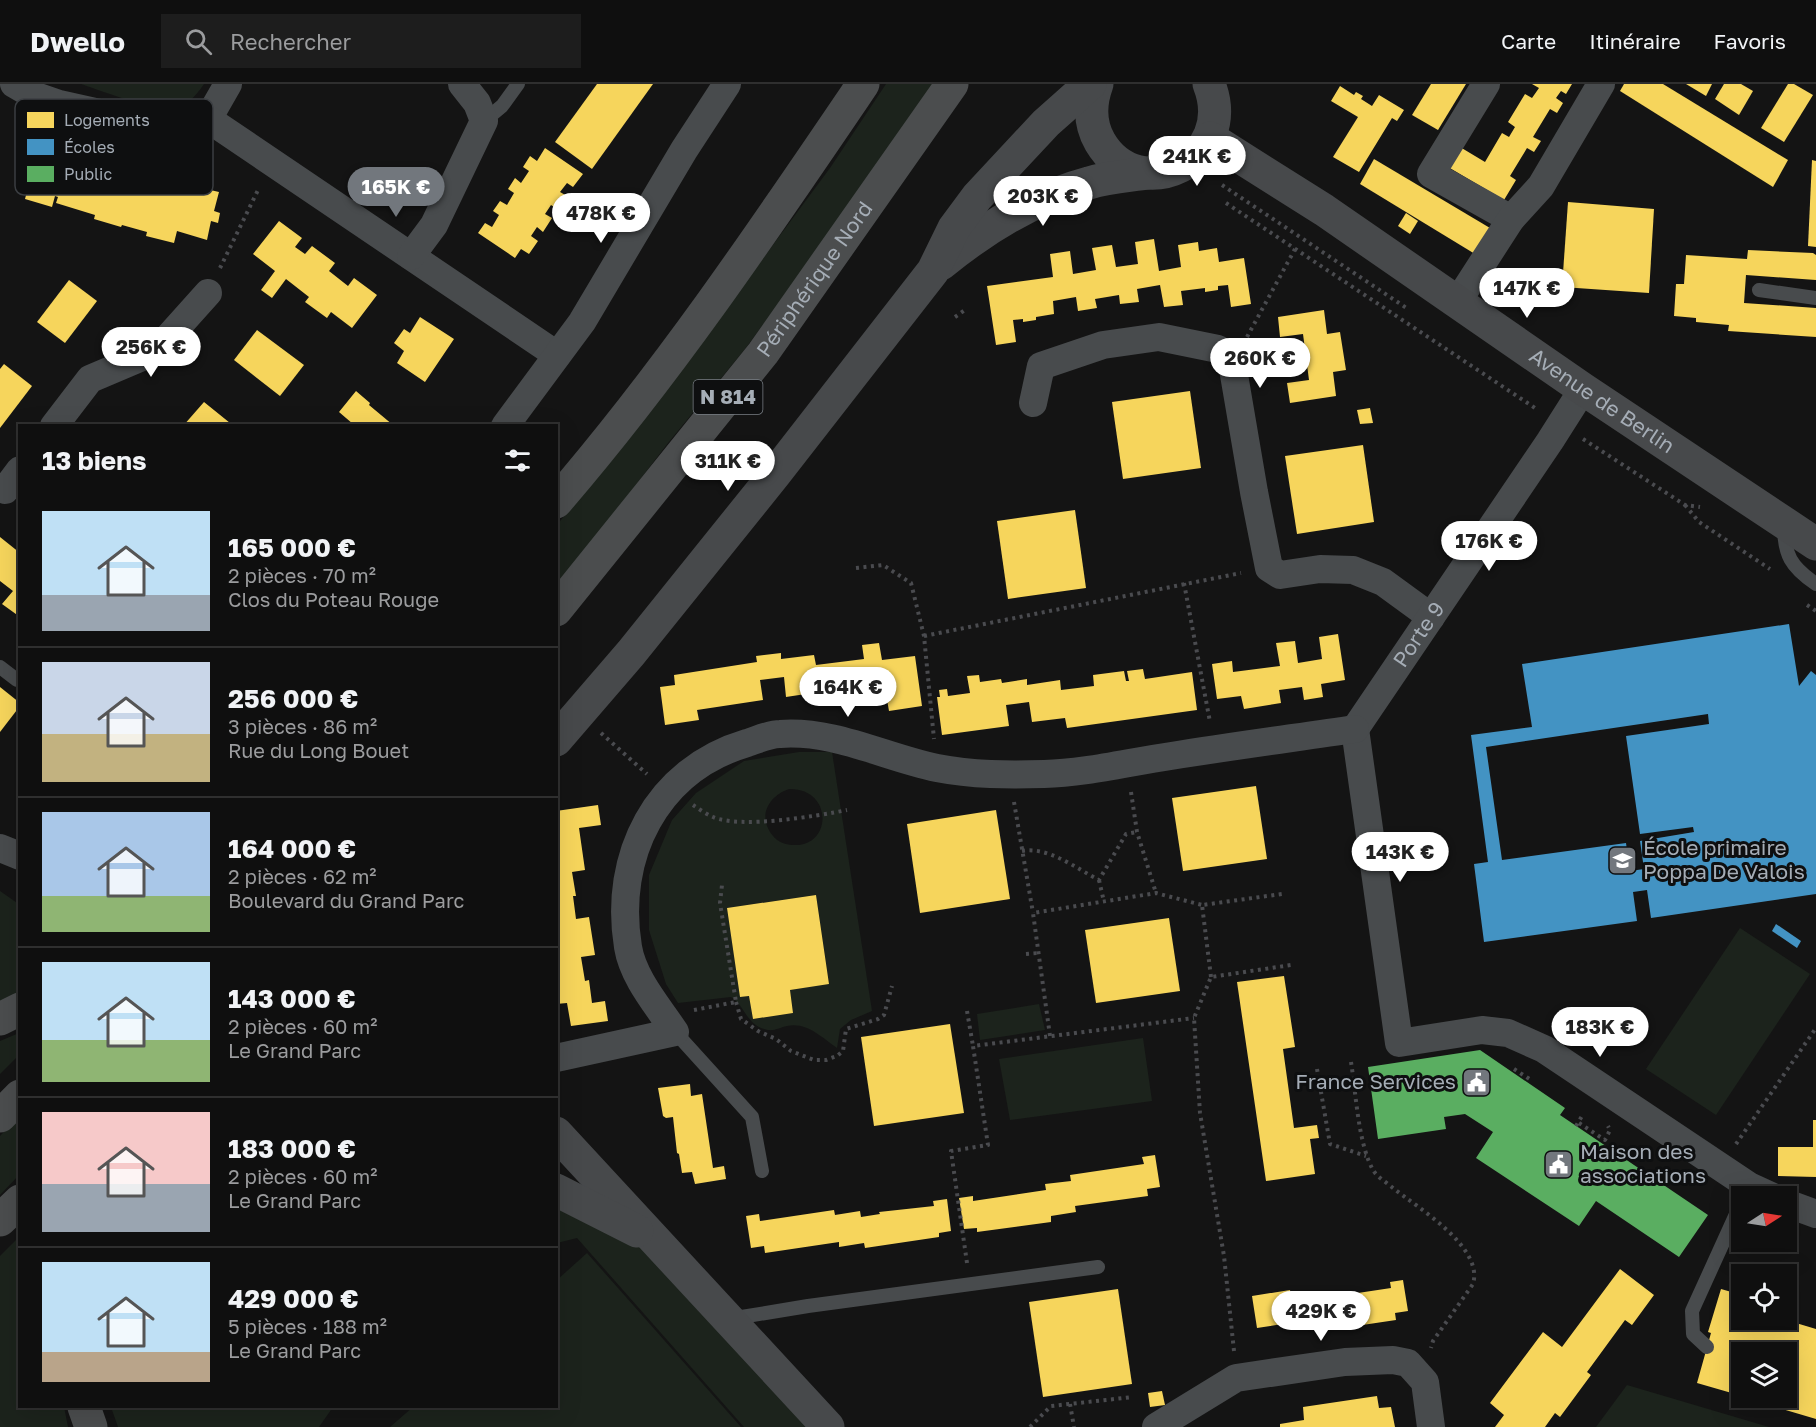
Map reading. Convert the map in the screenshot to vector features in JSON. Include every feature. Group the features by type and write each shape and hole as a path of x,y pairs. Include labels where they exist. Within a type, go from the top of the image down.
{"highway":[{"path":"558,500 598,454 745,257 863,84"},
{"name":"Périphérique Nord","path":"558,608 763,353 952,84"},
{"path":"0,1019 18,1010"},
{"path":"0,1116 18,1098"},
{"path":"0,1221 18,1203"},
{"path":"84,1408 91,1427"}],"street":[{"path":"0,90 5,84"},
{"path":"14,84 45,99"},
{"path":"213,110 228,84"},
{"path":"411,256 434,225 484,120 477,103 462,84"},
{"path":"507,424 582,322 684,150 727,84"},
{"path":"558,739 631,653 775,474 933,271 954,228 977,197 1046,123 1090,84"},
{"path":"1097,84 1091,110 1096,135 1103,147 1117,161 1135,170 1148,173"},
{"path":"933,271 971,240 1040,200 1091,182 1162,172 1176,169 1189,162 1201,151 1214,124 1216,110 1214,95 1209,84"},
{"path":"1486,84 1431,174 1511,219"},
{"path":"1458,301 1511,219 1541,186 1601,84"},
{"path":"213,122 557,355"},
{"name":"Avenue de Berlin","path":"1209,138 1324,210 1583,389 1816,544"},
{"path":"56,424 90,379 156,351 208,292"},
{"path":"1033,403 1041,366 1103,345 1159,337 1218,349 1232,363 1269,568 1280,575 1320,569 1353,570 1383,582 1431,617"},
{"name":"Porte 9","path":"1355,729 1583,389"},
{"path":"558,1057 669,1024 637,975 628,948 625,909 626,882 631,857 640,833 671,789 706,759 731,747 778,734 817,735 936,768 991,775 1058,774 1355,729 1400,1043 1482,1030 1508,1032 1544,1049 1739,1186"},
{"path":"0,848 18,855"},
{"path":"558,1135 828,1427"},
{"path":"558,1191 657,1242"},
{"path":"1797,1207 1816,1214"},
{"path":"1156,1427 1236,1378 1344,1362 1393,1360 1408,1364 1425,1382 1431,1427"}],"lane":[{"path":"484,120 502,106 518,84"},
{"path":"1760,290 1816,298"},
{"path":"1784,522 1784,545 1792,562 1803,575 1816,584"},
{"path":"0,667 17,680"},
{"path":"669,1024 752,1117 762,1171"},
{"path":"1707,1347 1693,1334 1692,1311 1731,1236"},
{"path":"729,1319 808,1306 1098,1267"}],"path":[{"path":"208,292 264,179"},
{"path":"1226,202 1546,415"},
{"path":"1232,363 1295,249"},
{"path":"956,317 965,310"},
{"path":"1573,434 1685,505 1699,522 1774,571"},
{"path":"1685,505 1701,507"},
{"path":"856,568 883,565 911,583 924,636 936,768"},
{"path":"924,636 1269,568"},
{"path":"1184,583 1210,726"},
{"path":"579,714 671,789 715,818 738,821 793,819 847,810"},
{"path":"1126,763 1137,832 1156,893"},
{"path":"1011,774 1050,1036"},
{"path":"1104,902 1099,880 1126,834 1137,832"},
{"path":"1022,851 1031,849 1054,856 1099,880"},
{"path":"722,885 720,903 736,1002 741,1019 791,1052 814,1060 826,1060 837,1056 843,1051 846,1029 878,1019 884,1014 892,986"},
{"path":"1033,913 1156,893 1202,905 1282,894"},
{"path":"1202,905 1211,977 1194,1018 1200,1113 1224,1256 1236,1378"},
{"path":"1026,954 1038,953"},
{"path":"1211,977 1291,965"},
{"path":"669,1024 736,1002"},
{"path":"967,1011 988,1145 951,1151 970,1284"},
{"path":"973,1046 1194,1018"},
{"path":"1733,1148 1816,1028"},
{"path":"1351,1062 1366,1156 1374,1173 1459,1240 1472,1260 1475,1276 1473,1284 1433,1341 1429,1354"},
{"path":"1317,1069 1330,1144 1366,1156"},
{"path":"1582,1116 1577,1124 1605,1140 1610,1130 1606,1123"},
{"path":"1030,1427 1051,1406 1133,1397"},
{"path":"1070,1404 1074,1427"}],"shaded area":[{"path":"81,84 204,84 192,99 126,99"},
{"path":"886,84 934,84 826,239 745,349 668,443 558,587 558,524 689,358 830,168"},
{"path":"799,752 832,752 872,1011 851,1020 840,1029 837,1048 814,1031 801,1026 794,1025 771,1030 761,1028 750,1020 740,1005 731,997 678,1003 666,984 649,930 649,875 672,820 696,793 744,761","holes":["789,789 804,791 814,798 820,807 821,828 815,837 806,843 793,845 783,843 772,835 767,825 765,818 768,806 772,800","816,895 829,983 790,990 793,1013 753,1019 749,996 740,997 727,908"]},
{"path":"0,891 18,904 18,1010 0,1019"},
{"path":"1740,928 1810,974 1716,1115 1646,1069"},
{"path":"1039,1004 1045,1030 980,1040 977,1014"},
{"path":"18,1033 18,1056 0,1074 0,1041"},
{"path":"1143,1038 1152,1101 1010,1120 999,1059"},
{"path":"18,1117 18,1176 0,1195 0,1136"},
{"path":"558,1208 629,1239 674,1272 816,1427 744,1427 577,1238 558,1243"},
{"path":"18,1238 18,1408 64,1408 68,1427 0,1427 0,1256"},
{"path":"587,1253 741,1427 390,1427 412,1408 558,1408 558,1279"},
{"path":"1627,1385 1769,1427 1596,1427"},
{"path":"111,1408 332,1408 319,1427 118,1427"}],"building: Logements":[{"path":"597,84 653,84 592,169 555,142"},
{"path":"1431,84 1466,84 1438,130 1412,115"},
{"path":"1532,84 1572,84 1566,94 1561,91 1556,98 1563,103 1557,113 1550,109 1533,137 1541,141 1534,152 1527,148 1510,176 1516,180 1504,200 1443,164 1455,144 1485,162 1502,133 1509,137 1515,127 1508,122 1525,94 1532,98 1539,88"},
{"path":"1624,84 1663,84 1788,160 1773,187 1620,91"},
{"path":"1686,84 1712,84 1706,96"},
{"path":"1724,84 1741,84 1753,91 1739,115 1715,99"},
{"path":"1788,84 1794,84 1813,95 1784,142 1761,128"},
{"path":"1340,86 1354,95 1356,92 1363,96 1361,99 1372,106 1379,95 1404,110 1397,121 1392,118 1359,172 1333,157 1358,117 1331,101"},
{"path":"545,148 583,174 573,187 567,183 560,192 567,196 558,210 551,205 545,214 552,218 543,232 537,227 531,236 538,241 529,254 521,249 515,258 478,233 485,223 492,227 499,215 493,211 500,201 507,205 514,193 508,189 515,178 521,183 529,171 523,167 530,156 537,161"},
{"path":"1374,159 1490,228 1475,254 1360,184"},
{"path":"1812,160 1816,161 1816,247 1808,246"},
{"path":"213,191 219,192 214,211 220,213 218,223 211,221 207,240 177,231 174,243 146,236 147,232 94,219 95,215 56,203 58,197 55,196 52,207 25,199 26,195 213,195"},
{"path":"1568,202 1654,209 1649,293 1562,287"},
{"path":"1406,213 1418,221 1410,234 1398,226"},
{"path":"279,221 302,238 295,247 305,254 312,246 335,263 329,271 348,286 354,278 377,295 352,328 331,312 327,318 305,302 309,297 286,279 272,298 261,290 275,271 253,254"},
{"path":"1154,239 1159,271 1181,267 1178,245 1198,242 1199,251 1217,248 1219,262 1244,258 1251,304 1231,307 1228,285 1218,286 1218,290 1205,292 1205,288 1181,291 1183,305 1164,307 1160,285 1137,289 1139,302 1120,304 1119,295 1095,299 1097,308 1078,311 1076,297 1053,301 1054,314 1023,322 1023,319 1013,320 1016,342 996,345 987,286 1053,277 1050,254 1070,251 1073,274 1096,270 1092,248 1112,245 1116,267 1138,264 1135,242"},
{"path":"1748,250 1816,255 1816,280 1746,275 1744,303 1816,308 1816,337 1728,331 1729,325 1696,322 1696,318 1674,316 1676,284 1684,284 1686,255 1747,259"},
{"path":"69,280 97,301 65,343 37,322"},
{"path":"1324,310 1327,334 1340,332 1346,370 1333,372 1336,396 1290,403 1287,383 1309,380 1303,334 1280,337 1278,317"},
{"path":"420,317 454,339 425,382 397,363 404,351 394,343 404,329 410,333"},
{"path":"257,330 304,365 280,396 234,360"},
{"path":"4,364 32,386 0,428 0,369"},
{"path":"356,391 392,424 353,424 339,412"},
{"path":"1190,391 1201,468 1123,479 1112,402"},
{"path":"204,402 232,424 185,424"},
{"path":"1370,408 1373,423 1360,424 1357,410"},
{"path":"1363,445 1374,522 1297,534 1285,456"},
{"path":"1075,510 1086,588 1008,599 997,521"},
{"path":"0,537 18,551 18,616 2,604 13,591 0,581"},
{"path":"1338,634 1345,680 1321,684 1323,697 1304,700 1302,687 1279,690 1281,703 1244,709 1241,696 1217,699 1212,664 1232,661 1233,672 1280,666 1276,643 1295,641 1298,663 1322,659 1319,637"},
{"path":"879,643 882,660 915,656 922,706 889,711 886,694 821,703 819,692 786,697 784,677 760,680 763,700 697,710 699,720 665,725 660,687 675,685 674,675 757,662 756,656 781,653 781,659 814,655 816,665 864,659 862,645"},
{"path":"1143,669 1145,679 1192,672 1197,710 1067,728 1065,718 1032,722 1029,702 1006,705 1009,726 942,735 937,697 940,697 939,690 947,689 948,696 970,693 967,676 979,675 980,682 1001,679 1002,683 1027,679 1027,685 1060,680 1061,690 1094,686 1093,675 1124,671 1126,681 1129,681 1127,671"},
{"path":"0,687 18,701 18,709 0,732"},
{"path":"1256,786 1267,859 1183,871 1172,798"},
{"path":"598,805 601,825 579,828 585,870 572,872 576,896 573,896 576,919 589,917 595,955 581,957 585,981 589,980 592,1003 605,1001 608,1021 571,1026 567,1003 558,1004 558,811"},
{"path":"996,810 1010,899 920,913 907,824"},
{"path":"816,895 829,984 790,990 793,1013 753,1019 749,996 740,997 727,908"},
{"path":"1169,918 1180,991 1096,1003 1085,930"},
{"path":"1284,976 1295,1047 1283,1049 1294,1128 1317,1125 1319,1138 1310,1139 1315,1174 1266,1181 1237,982"},
{"path":"950,1024 964,1113 874,1126 861,1037"},
{"path":"690,1084 691,1096 702,1094 713,1168 724,1166 726,1179 695,1184 692,1172 682,1173 673,1117 663,1116 658,1088"},
{"path":"1813,1120 1816,1120 1816,1177 1778,1176 1778,1147 1813,1147"},
{"path":"1155,1155 1160,1187 1147,1189 1148,1196 1075,1206 1076,1212 1051,1216 1051,1222 977,1232 977,1228 964,1229 959,1198 973,1196 973,1201 1046,1190 1045,1184 1071,1181 1070,1175 1144,1164 1142,1157"},
{"path":"947,1199 951,1231 939,1233 939,1237 865,1248 864,1243 839,1247 839,1242 765,1253 764,1246 751,1248 746,1216 759,1214 760,1221 834,1210 835,1215 860,1211 861,1217 880,1214 879,1212 934,1206 933,1201"},
{"path":"1620,1269 1654,1295 1632,1325 1625,1320 1587,1372 1591,1375 1560,1417 1555,1413 1545,1427 1495,1427 1504,1415 1490,1403 1543,1332 1562,1347"},
{"path":"1403,1280 1408,1311 1395,1313 1396,1320 1322,1331 1321,1324 1296,1328 1295,1322 1257,1328 1252,1296 1290,1290 1291,1296 1316,1293 1318,1299 1391,1288 1390,1282"},
{"path":"1118,1289 1132,1384 1043,1397 1029,1302"},
{"path":"1721,1289 1731,1292 1731,1330 1797,1330 1797,1323 1816,1329 1816,1419 1779,1408 1797,1408 1797,1342 1731,1342 1731,1393 1697,1383 1711,1333 1708,1332"},
{"path":"1162,1391 1165,1405 1150,1407 1148,1393"},
{"path":"1377,1396 1379,1408 1391,1407 1395,1427 1280,1427 1280,1424 1304,1420 1303,1407"}],"building: Écoles":[{"path":"1789,624 1799,686 1811,671 1816,675 1816,894 1651,918 1647,890 1633,892 1637,921 1484,942 1474,864 1488,862 1471,735 1532,727 1522,664","holes":["1708,714 1709,724 1626,736 1640,834 1693,827 1694,832 1640,841 1644,869 1630,871 1626,843 1502,860 1486,747"]},
{"path":"1776,924 1801,941 1797,948 1772,931"}],"building: Public":[{"name":"Maison des associations","path":"1480,1050 1565,1108 1560,1115 1708,1215 1679,1257 1596,1201 1579,1226 1476,1158 1493,1132 1465,1114 1444,1117 1446,1129 1378,1139 1368,1067"}],"place":[{"name":"École primaire Poppa De Valois","path":"1622,860"},
{"name":"France Services","path":"1477,1082"},
{"name":"Maison des associations","path":"1559,1164"}]}
